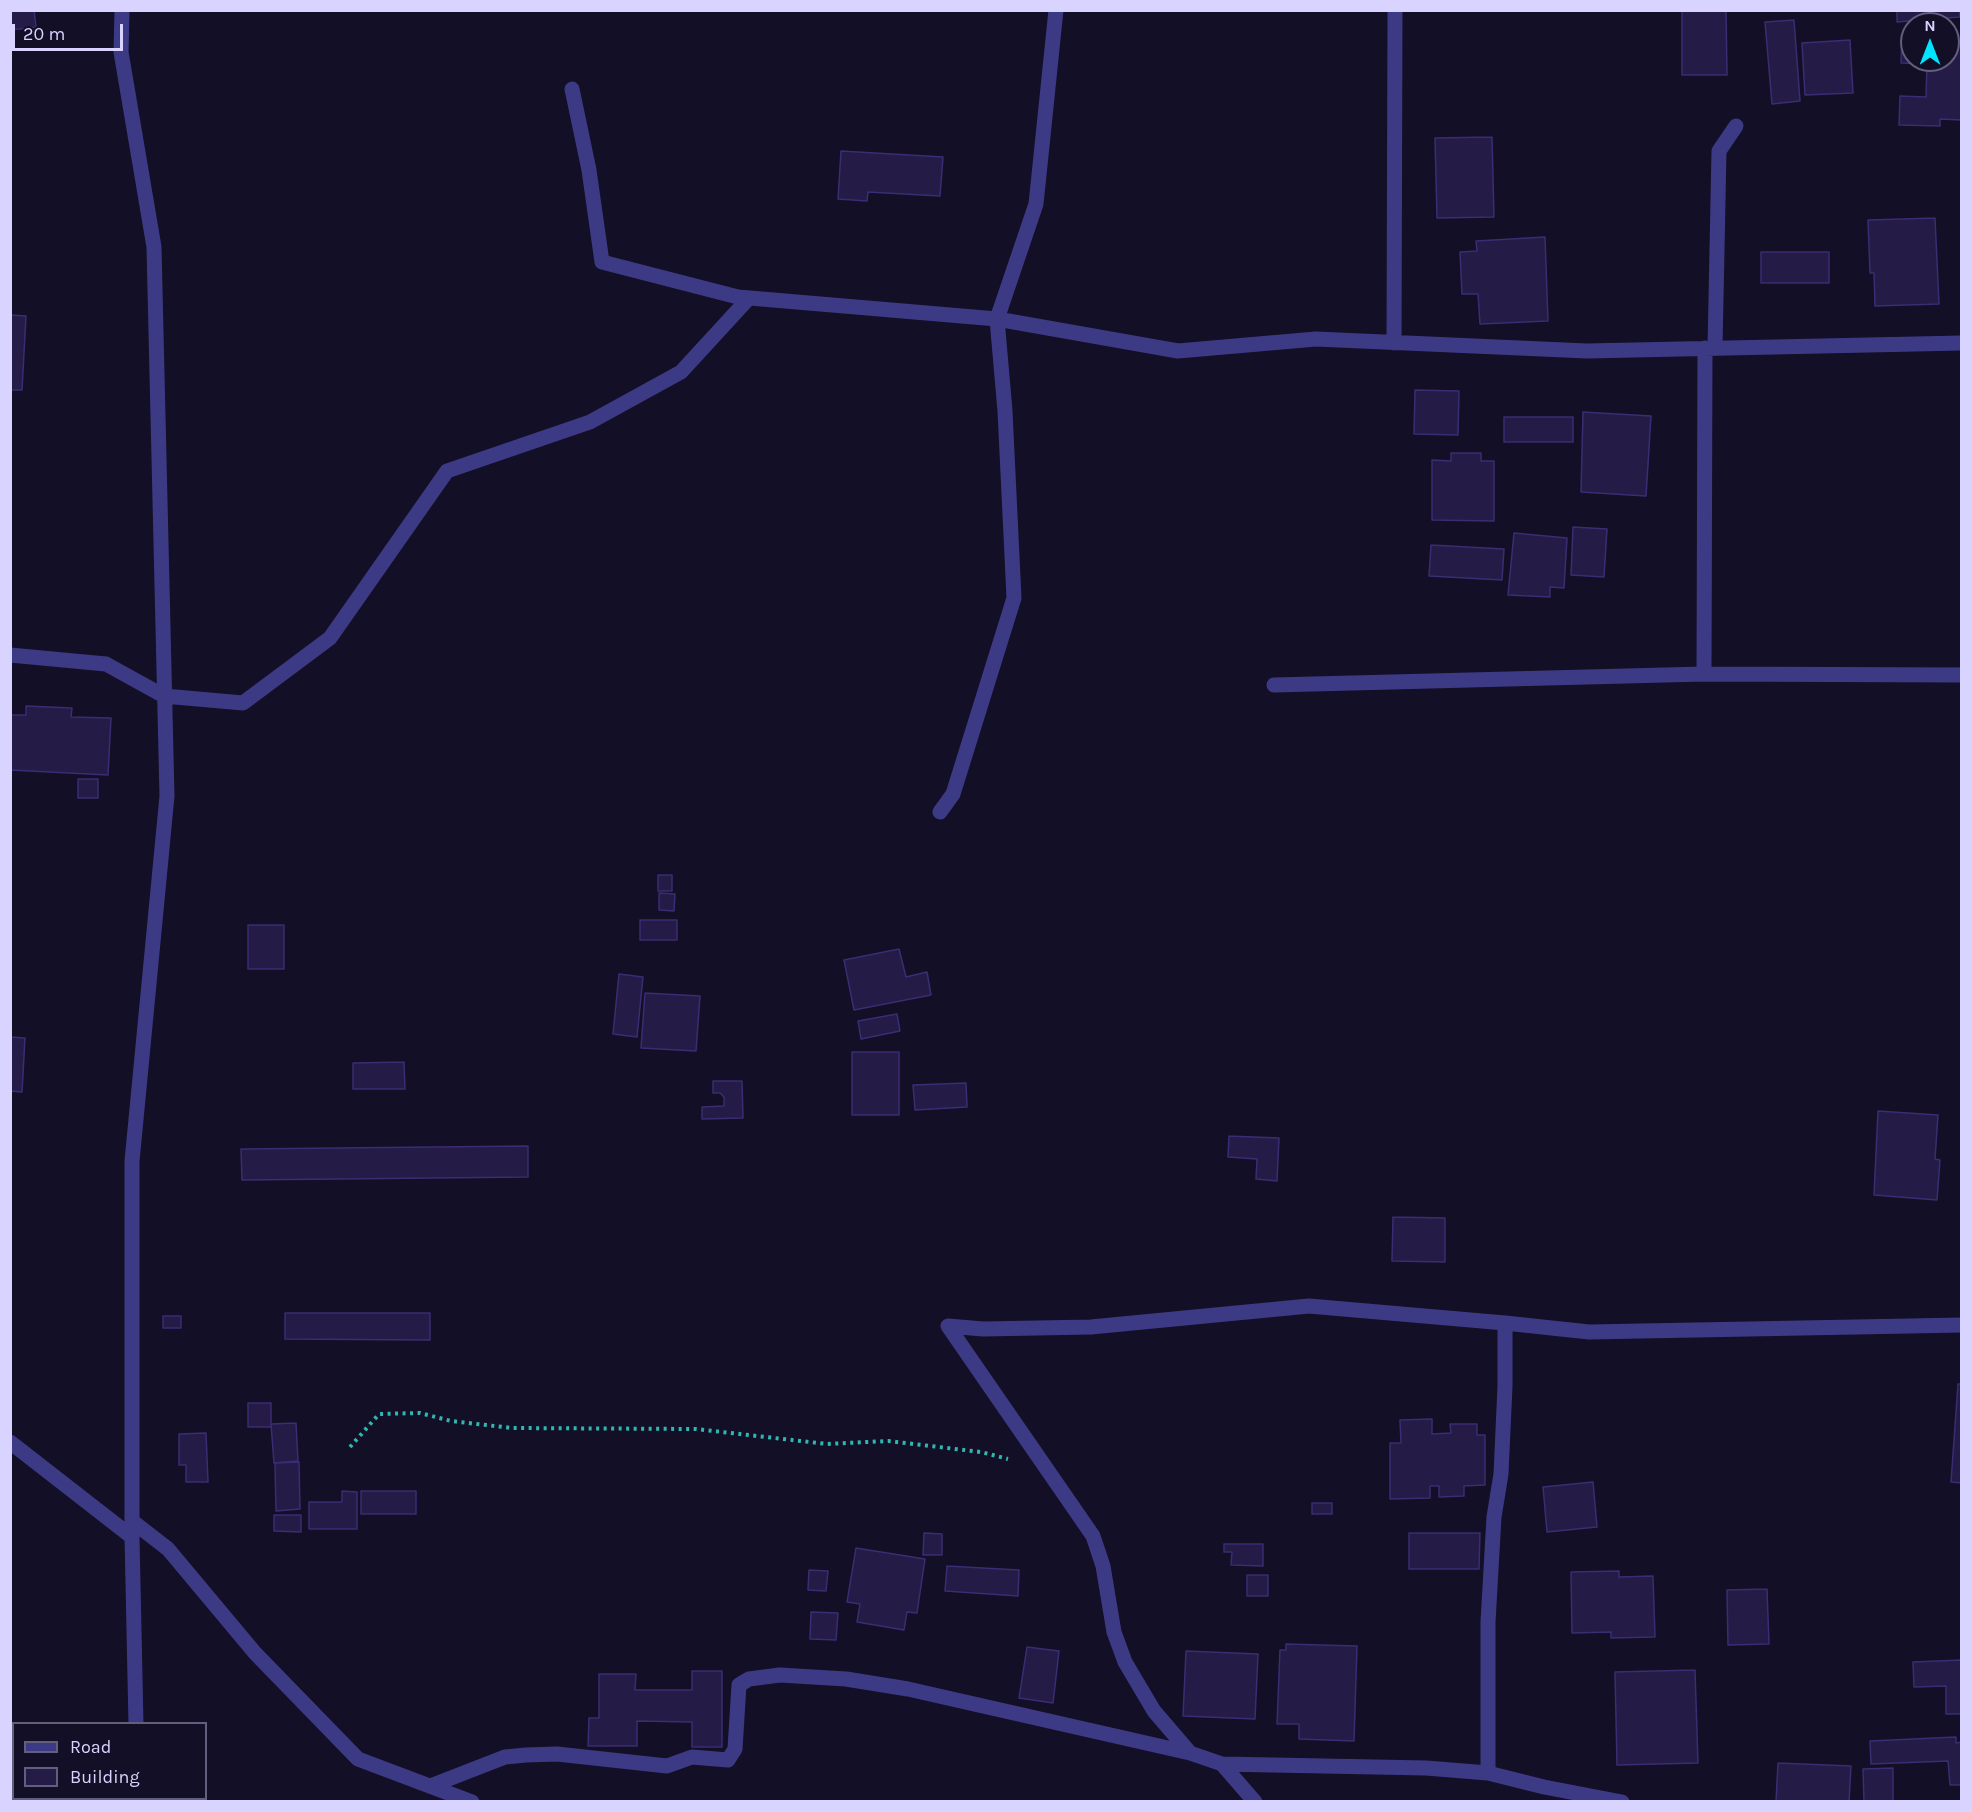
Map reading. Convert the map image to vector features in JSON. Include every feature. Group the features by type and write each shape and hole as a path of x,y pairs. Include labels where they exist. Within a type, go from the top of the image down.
{"street":[{"path":"122,10 121,52 154,247 167,796 132,1161 132,1537 136,1722"},
{"path":"940,812 953,794 1014,598 1005,411 997,319 1036,204 1056,10"},
{"path":"1394,343 1395,10"},
{"path":"572,89 589,170 602,262 749,298 997,319 1178,351 1316,339 1587,351 1962,344"},
{"path":"1704,674 1710,348 1719,151 1736,126"},
{"path":"10,655 106,664 164,696 243,703 330,638 447,471 590,422 681,372 749,298"},
{"path":"1274,685 1704,674 1962,675"},
{"path":"1190,1753 1154,1711 1125,1662 1114,1632 1103,1566 1093,1536 948,1326 983,1329 1090,1327 1309,1306 1589,1332 1962,1325"},
{"path":"1488,1773 1488,1622 1494,1517 1501,1474 1505,1323"},
{"path":"10,1442 132,1537"},
{"path":"132,1521 168,1549 255,1653 358,1759 433,1785 472,1802"},
{"path":"433,1785 505,1757 526,1755 557,1754 667,1766 692,1757 728,1760 735,1749 739,1685 749,1680 780,1675 846,1679 908,1689 1190,1753 1222,1764 1426,1768 1488,1773 1544,1787 1622,1802"},
{"path":"1222,1764 1255,1802"}],"path":[{"path":"350,1448 379,1414 420,1413 451,1421 512,1428 696,1429 827,1444 888,1441 981,1452 1046,1467"}],"building":[{"path":"10,10 34,10 36,27 10,30"},
{"path":"1682,10 1726,10 1727,75 1682,75"},
{"path":"1897,10 1959,10 1959,12 1900,12 1900,22 1897,22"},
{"path":"1794,20 1800,101 1772,104 1765,22"},
{"path":"1850,40 1853,93 1805,95 1802,43"},
{"path":"1960,45 1962,45 1962,120 1940,119 1940,126 1899,125 1900,96 1926,97 1927,72 1960,72"},
{"path":"1492,137 1494,217 1437,218 1435,138"},
{"path":"841,151 943,157 940,196 868,192 867,201 838,199"},
{"path":"1935,218 1939,304 1875,306 1874,273 1870,273 1868,220"},
{"path":"1545,237 1548,321 1480,324 1478,294 1462,294 1460,252 1477,251 1476,241"},
{"path":"1761,252 1829,252 1829,283 1761,283"},
{"path":"10,315 26,316 22,390 10,390"},
{"path":"1415,390 1459,391 1458,435 1414,434"},
{"path":"1583,412 1651,416 1646,496 1581,492"},
{"path":"1504,417 1573,417 1573,442 1504,442"},
{"path":"1451,453 1481,453 1481,461 1494,461 1494,521 1432,520 1432,460 1451,461"},
{"path":"1573,527 1607,529 1604,577 1571,575"},
{"path":"1514,533 1567,538 1564,588 1550,587 1550,597 1508,595"},
{"path":"1431,545 1504,549 1502,580 1429,576"},
{"path":"26,706 72,708 71,717 111,718 108,775 10,770 10,715 26,715"},
{"path":"78,779 98,779 98,798 78,798"},
{"path":"658,875 672,875 672,891 658,891"},
{"path":"659,893 675,894 674,911 659,910"},
{"path":"640,920 677,920 677,940 640,940"},
{"path":"248,925 284,925 284,969 248,969"},
{"path":"899,949 906,977 927,972 931,995 854,1010 844,960"},
{"path":"619,974 643,977 637,1037 613,1034"},
{"path":"645,993 700,996 696,1051 641,1048"},
{"path":"897,1014 900,1031 861,1039 858,1021"},
{"path":"10,1037 25,1038 22,1092 10,1091"},
{"path":"852,1052 899,1052 899,1115 852,1115"},
{"path":"404,1062 405,1089 353,1089 353,1063"},
{"path":"713,1081 742,1081 743,1118 702,1119 702,1107 724,1106 724,1097 720,1093 713,1093"},
{"path":"966,1083 967,1107 915,1110 913,1085"},
{"path":"1878,1111 1938,1115 1935,1159 1940,1160 1937,1200 1874,1195"},
{"path":"1229,1136 1279,1138 1277,1181 1256,1179 1257,1159 1228,1157"},
{"path":"528,1146 528,1177 242,1180 241,1149"},
{"path":"1393,1217 1445,1218 1445,1262 1392,1261"},
{"path":"285,1313 430,1313 430,1340 285,1339"},
{"path":"163,1316 181,1316 181,1328 163,1328"},
{"path":"1958,1384 1962,1384 1962,1483 1951,1482"},
{"path":"248,1403 271,1403 271,1427 248,1427"},
{"path":"1432,1419 1432,1434 1451,1433 1450,1424 1477,1424 1477,1435 1485,1435 1485,1485 1464,1486 1464,1496 1439,1497 1439,1486 1430,1486 1430,1498 1390,1499 1390,1443 1401,1443 1400,1420"},
{"path":"296,1423 298,1461 274,1463 271,1424"},
{"path":"206,1433 208,1482 186,1482 186,1465 179,1465 179,1434"},
{"path":"299,1462 300,1509 276,1511 275,1463"},
{"path":"1593,1482 1597,1527 1547,1532 1543,1487"},
{"path":"342,1491 357,1492 357,1529 309,1529 309,1502 342,1502"},
{"path":"361,1491 416,1491 416,1514 361,1514"},
{"path":"1312,1503 1332,1503 1332,1514 1312,1514"},
{"path":"274,1515 301,1515 301,1532 274,1531"},
{"path":"924,1533 942,1534 942,1555 923,1555"},
{"path":"1409,1533 1480,1533 1479,1569 1409,1569"},
{"path":"1224,1544 1263,1544 1263,1566 1231,1565 1232,1552 1224,1552"},
{"path":"856,1548 925,1559 917,1613 907,1612 904,1630 857,1622 860,1604 847,1602"},
{"path":"947,1566 1019,1570 1018,1596 945,1591"},
{"path":"809,1570 828,1571 826,1591 808,1590"},
{"path":"1619,1571 1619,1577 1653,1576 1655,1637 1611,1638 1611,1632 1572,1633 1571,1572"},
{"path":"1247,1575 1268,1575 1268,1596 1247,1596"},
{"path":"1767,1589 1769,1644 1728,1645 1727,1590"},
{"path":"811,1612 838,1613 836,1640 810,1639"},
{"path":"1286,1644 1357,1646 1354,1741 1299,1739 1299,1724 1277,1724 1280,1650 1286,1650"},
{"path":"1027,1647 1059,1651 1053,1703 1019,1698"},
{"path":"1186,1651 1258,1654 1255,1719 1183,1716"},
{"path":"1962,1660 1962,1714 1946,1714 1946,1686 1914,1687 1913,1662"},
{"path":"1695,1670 1698,1763 1617,1765 1615,1672"},
{"path":"692,1671 722,1671 722,1747 692,1747 692,1722 637,1721 637,1746 588,1746 589,1718 599,1718 599,1674 636,1674 635,1690 692,1690"},
{"path":"1956,1737 1956,1743 1962,1742 1962,1785 1950,1785 1948,1761 1871,1764 1870,1741"},
{"path":"1778,1763 1851,1766 1849,1802 1776,1802"},
{"path":"1893,1768 1893,1802 1864,1802 1863,1769"}]}
